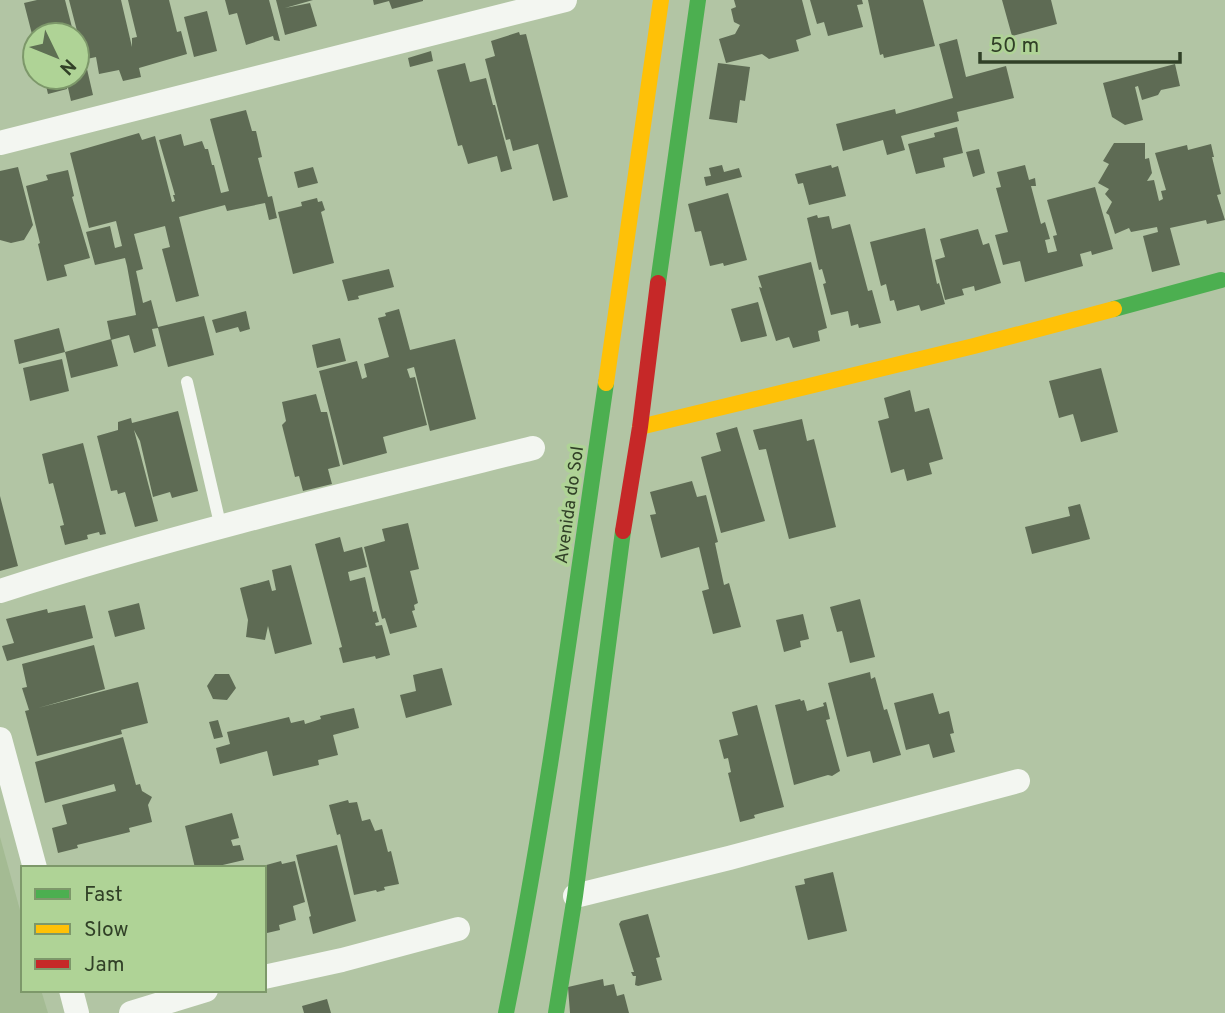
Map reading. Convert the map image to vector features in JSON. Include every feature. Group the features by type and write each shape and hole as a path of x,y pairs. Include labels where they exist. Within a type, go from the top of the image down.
{"street":[{"path":"0,143 565,0"},
{"name":"Avenida do Sol","path":"506,1013 528,903 568,653 661,0"},
{"path":"556,1013 575,896 617,569 640,427 649,345 698,0"},
{"path":"640,427 974,346 1221,280"},
{"path":"0,592 66,570 220,528 533,448"},
{"path":"0,739 34,866"},
{"path":"575,896 1018,781"},
{"path":"266,977 342,960 458,929"},
{"path":"72,992 77,1013"},
{"path":"131,1013 199,992"}],"lane":[{"path":"187,382 220,528"}],"green space":[{"path":"0,837 21,914 21,992 42,992 48,1013 0,1013"}],"building":[{"path":"65,0 70,21 29,21 24,3"},
{"path":"69,0 121,0 132,47 132,38 137,37 128,0 169,0 177,32 181,31 187,54 139,68 141,77 123,81 119,70 99,74 96,57 91,58 91,21 74,21"},
{"path":"225,0 269,0 280,41 274,40 273,36 246,45 237,13 229,15"},
{"path":"276,0 313,0 285,8 310,3 317,26 285,35"},
{"path":"373,0 423,1 392,9 389,1 374,5"},
{"path":"734,0 802,0 811,35 796,40 799,51 769,59 762,54 726,63 719,39 735,34 740,25 734,22 731,9 736,7"},
{"path":"810,0 862,0 863,4 857,5 863,27 828,36 824,22 817,24"},
{"path":"868,0 923,0 935,46 884,58 883,54 880,55"},
{"path":"1002,0 1051,0 1057,24 1012,36"},
{"path":"207,11 217,51 194,57 184,17"},
{"path":"519,32 520,35 526,34 568,197 553,201 538,144 513,151 510,139 506,140 485,59 495,56 491,41"},
{"path":"957,39 966,77 1006,66 1014,98 957,112 959,121 901,136 905,150 887,155 883,140 843,151 836,124 895,109 896,114 953,98 939,44"},
{"path":"431,51 433,61 410,67 408,58"},
{"path":"465,63 470,82 486,78 512,169 501,172 497,156 468,164 462,145 458,146 437,70"},
{"path":"718,63 750,67 745,101 740,100 737,123 709,119"},
{"path":"1175,64 1180,86 1161,90 1158,95 1142,100 1138,86 1135,87 1143,120 1125,125 1112,117 1103,83"},
{"path":"91,86 93,95 71,101 69,91 91,91"},
{"path":"246,110 252,131 256,131 262,157 258,158 268,197 272,196 277,218 269,220 265,203 227,211 225,205 179,217 199,296 176,302 162,249 170,247 165,226 134,234 143,269 136,271 143,303 151,300 158,327 204,316 210,339 214,355 168,367 158,328 152,329 156,346 134,353 129,335 111,340 107,321 136,315 127,266 125,258 95,265 86,232 110,226 115,248 122,246 116,221 89,228 70,153 139,133 142,140 155,136 172,202 175,201 175,195 159,140 181,134 184,146 202,141 205,149 208,149 221,193 229,191 210,119"},
{"path":"957,127 963,153 943,158 945,167 916,174 908,144 935,137 934,133"},
{"path":"1114,143 1145,143 1145,159 1149,158 1152,173 1147,181 1154,180 1159,201 1163,199 1161,191 1166,190 1155,153 1187,145 1188,150 1211,144 1221,194 1217,195 1225,220 1207,224 1206,220 1170,228 1180,265 1152,272 1143,236 1158,232 1157,227 1131,232 1129,228 1115,234 1106,213 1112,202 1105,194 1109,189 1098,183 1109,164 1103,161"},
{"path":"979,149 985,173 973,177 966,152"},
{"path":"722,165 724,172 739,168 742,177 706,186 704,177 711,176 709,168"},
{"path":"831,165 832,168 838,166 846,196 809,205 803,183 798,184 795,174"},
{"path":"1025,165 1029,180 1035,178 1036,186 1031,186 1041,224 1045,222 1050,239 1045,240 1048,253 1057,251 1053,236 1057,235 1047,200 1095,187 1113,249 1092,255 1091,251 1080,254 1083,266 1025,282 1020,261 1003,265 995,235 1008,232 996,188 1001,187 997,172"},
{"path":"18,167 33,225 24,240 11,243 0,240 0,171"},
{"path":"313,167 318,183 298,188 294,172"},
{"path":"68,170 74,196 72,197 90,258 64,265 67,276 47,281 26,186 48,180 46,175"},
{"path":"728,193 747,260 724,266 723,263 710,266 701,231 695,232 688,204"},
{"path":"317,198 318,202 322,201 325,210 321,212 334,263 293,274 278,212 302,206 301,202"},
{"path":"817,215 818,218 829,216 832,229 850,224 868,291 872,290 881,323 859,328 858,324 851,326 848,311 831,315 823,284 826,283 822,269 819,270 807,218"},
{"path":"925,228 937,284 939,283 945,304 921,311 919,305 897,311 894,300 890,301 886,284 881,286 870,242"},
{"path":"978,229 983,245 989,243 1001,283 975,291 974,286 962,289 964,295 945,300 935,260 945,257 940,239"},
{"path":"811,262 827,328 818,331 820,341 793,348 789,337 776,341 758,276"},
{"path":"389,269 394,287 348,301 342,280"},
{"path":"758,302 767,336 741,342 731,309"},
{"path":"399,309 410,350 455,339 476,419 430,431 414,367 407,369 410,378 415,377 427,425 383,437 387,453 343,465 319,371 357,361 362,379 367,377 364,364 389,357 378,318"},
{"path":"246,311 250,329 240,332 238,327 216,333 212,320"},
{"path":"59,328 65,352 19,364 14,340"},
{"path":"340,338 346,361 317,368 312,345"},
{"path":"111,339 118,366 71,378 65,352"},
{"path":"62,359 69,391 30,401 23,368"},
{"path":"1101,368 1118,432 1081,442 1073,414 1059,418 1049,381"},
{"path":"910,390 915,412 929,408 943,459 929,463 932,474 907,481 904,469 891,473 878,421 889,418 884,398"},
{"path":"316,394 321,412 327,412 340,466 328,469 332,484 303,491 299,476 295,477 282,425 286,421 282,402"},
{"path":"178,411 198,491 172,498 170,492 153,497 140,441 134,430 158,521 135,527 125,492 118,494 117,490 111,491 97,436 118,430 118,422 131,418 132,423"},
{"path":"802,419 807,441 814,439 836,527 789,539 766,449 759,450 753,430"},
{"path":"737,427 765,521 721,533 701,457 721,451 716,433"},
{"path":"83,443 106,534 100,535 99,532 87,535 88,539 65,545 60,526 64,525 53,483 49,484 42,454"},
{"path":"692,481 697,497 706,495 718,542 715,543 724,585 729,583 741,627 713,634 702,591 709,589 699,547 661,558 650,515 656,514 650,492"},
{"path":"0,496 18,566 0,571"},
{"path":"1080,504 1090,539 1032,554 1025,527 1070,516 1068,507"},
{"path":"408,523 419,569 410,571 418,603 412,611 417,627 390,634 385,618 382,619 364,547 385,541 382,529"},
{"path":"340,537 344,552 362,547 367,567 348,572 350,581 365,577 373,612 376,611 379,622 375,623 376,626 382,625 390,655 343,663 339,648 342,647 315,544"},
{"path":"291,565 312,644 275,654 268,626 265,640 246,637 248,620 240,588 269,580 272,591 276,590 272,570"},
{"path":"860,599 875,657 850,663 842,631 837,632 830,607"},
{"path":"139,603 145,629 115,637 108,611"},
{"path":"85,605 93,638 7,661 2,646 14,643 6,619 47,609 48,613"},
{"path":"803,614 809,639 800,641 801,647 784,652 776,620"},
{"path":"94,645 105,689 38,708 138,682 148,723 121,730 122,734 37,756 25,711 29,710 22,688 27,687 22,664"},
{"path":"442,668 452,705 406,718 400,695 416,691 413,675"},
{"path":"870,672 871,679 875,677 884,710 887,709 901,755 873,763 870,751 847,757 828,683"},
{"path":"215,674 229,674 236,688 227,700 213,699 207,686"},
{"path":"933,693 939,714 949,711 954,733 950,734 955,752 933,758 929,744 906,750 894,703"},
{"path":"804,700 807,711 824,706 823,703 826,702 830,719 826,720 840,771 832,776 794,785 775,705"},
{"path":"757,705 784,807 754,815 755,818 740,822 728,773 731,772 728,758 724,759 719,740 738,735 732,712"},
{"path":"354,708 359,728 333,735 338,755 318,760 319,765 273,776 267,751 220,764 216,748 230,744 227,732 289,717 291,723 304,720 305,724 321,719 320,716"},
{"path":"218,720 223,737 214,739 209,722"},
{"path":"123,737 136,785 140,784 142,791 152,797 148,805 152,822 129,828 130,832 77,845 78,848 58,853 52,828 67,824 62,805 116,791 114,784 45,803 35,762"},
{"path":"348,800 349,803 357,802 362,821 370,819 375,831 382,829 388,852 391,851 399,884 384,887 385,890 377,892 376,890 354,895 340,834 337,835 329,805"},
{"path":"232,813 239,838 231,840 233,846 240,845 244,860 218,866 195,866 185,826"},
{"path":"337,845 356,921 313,934 296,855"},
{"path":"281,861 282,864 295,861 305,902 293,906 296,920 279,925 280,930 267,933 266,866 263,866"},
{"path":"833,872 847,931 808,940 795,886 805,884 804,879"},
{"path":"648,914 660,957 656,958 662,980 638,986 635,985 636,976 631,972 634,972 619,924 621,921"},
{"path":"603,979 604,986 614,984 617,996 624,994 629,1013 570,1013 568,987"},
{"path":"327,999 331,1013 304,1013 302,1006"}],"traffic: fast":[{"path":"658,283 698,0"},
{"path":"1114,309 1221,280"},
{"path":"506,1013 548,777 606,383"},
{"path":"556,1013 575,896 623,531"}],"traffic: slow":[{"path":"606,383 661,0"},
{"path":"640,427 1114,309"}],"traffic: jam":[{"path":"623,531 640,427 658,283"}]}
